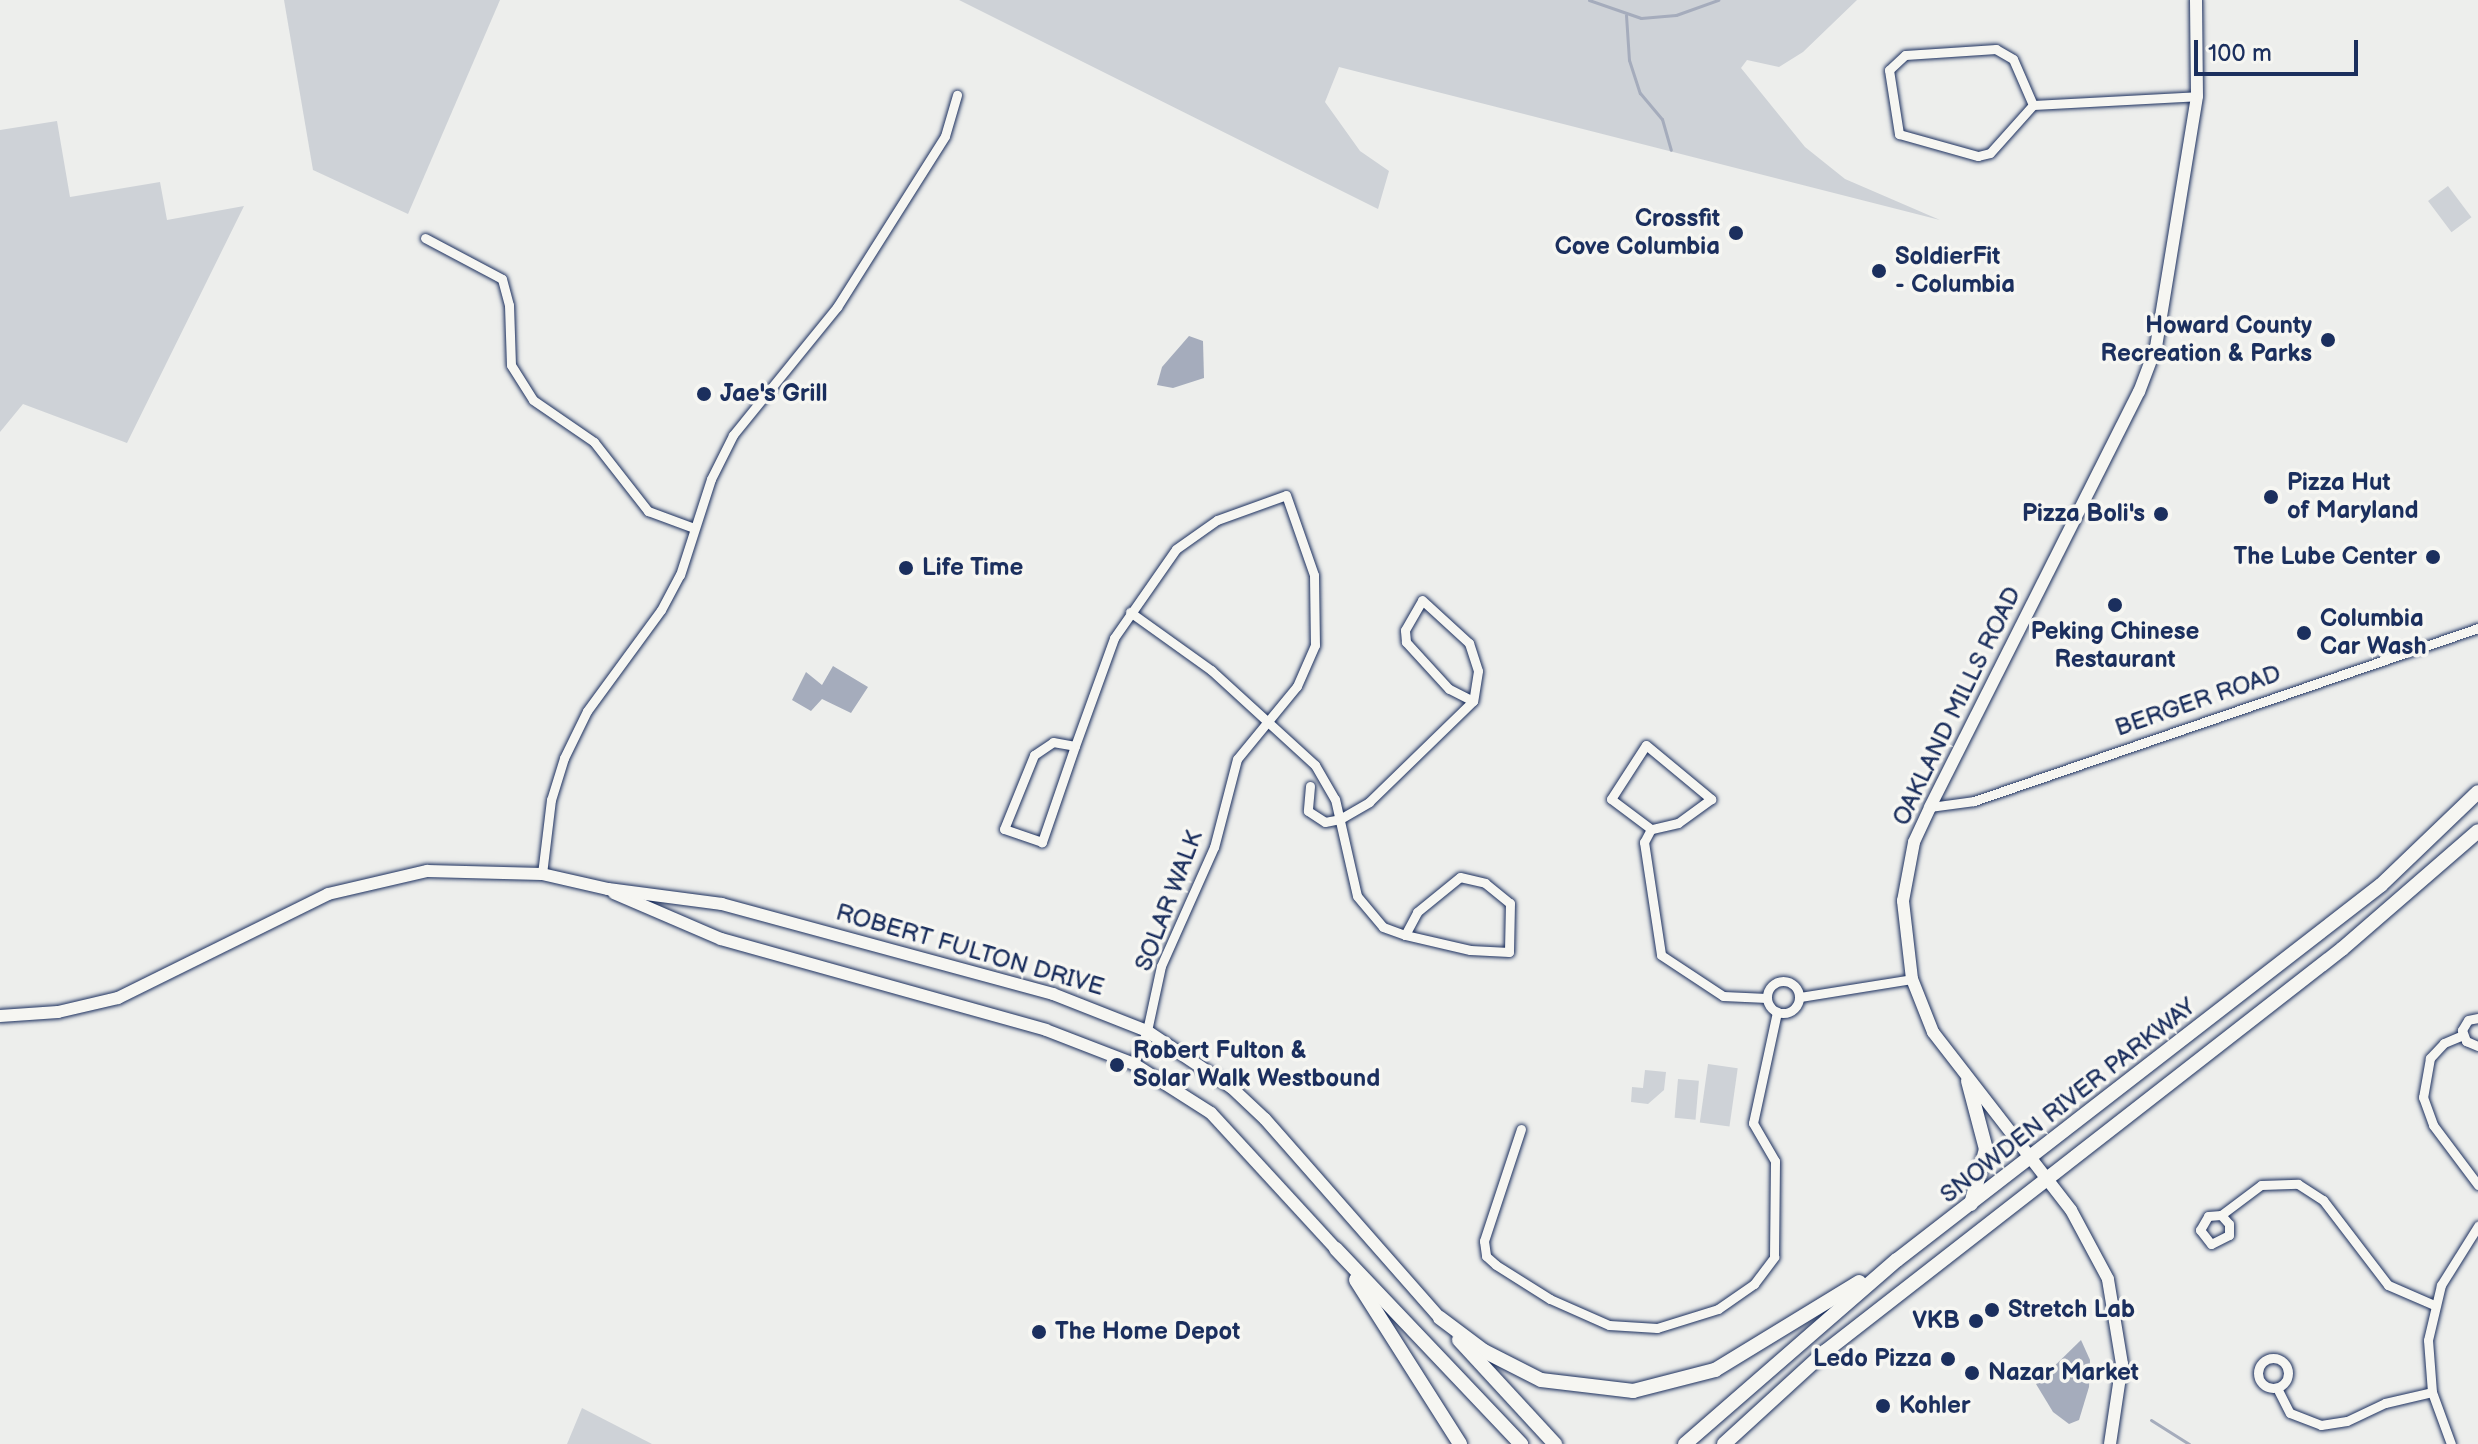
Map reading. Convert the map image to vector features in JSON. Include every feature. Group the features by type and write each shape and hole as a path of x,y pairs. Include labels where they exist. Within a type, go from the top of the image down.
{"main road":[{"name":"SNOWDEN RIVER PARKWAY","path":"1685,1444 1897,1260 2381,885 2478,792"},
{"name":"SNOWDEN RIVER PARKWAY","path":"1724,1444 1826,1351 2395,906 2478,831"},
{"path":"1968,1081 1986,1149 1971,1204"},
{"path":"1336,1249 1460,1444"},
{"path":"1336,1249 1521,1444"},
{"path":"1440,1318 1495,1357 1541,1380 1608,1392 1654,1389 1715,1370 1897,1260"},
{"path":"1440,1318 1555,1444"}],"street":[{"name":"OAKLAND MILLS ROAD","path":"2110,1444 2122,1387 2116,1309 2085,1230 1933,1032 1912,979 1904,937 1905,877 1930,807 2149,367 2171,271 2197,96 2196,0"},
{"path":"2033,105 2013,59 1996,49 1905,55 1889,70 1894,127 1905,139 1984,156 2033,105 2197,96"},
{"path":"542,874 551,800 564,758 587,711 661,610 687,559 694,528 733,435 837,307 945,136 957,95"},
{"path":"425,238 502,279 509,305 511,365 533,400 594,442 648,511 694,528"},
{"name":"SOLAR WALK","path":"1130,612 1176,549 1201,528 1286,495 1314,575 1318,629 1303,674 1267,718 1232,771 1214,847 1161,966 1147,1031 1134,1064"},
{"path":"1310,786 1308,811 1325,822 1340,819 1369,802 1473,701 1478,671 1469,643 1422,600 1405,630 1406,642 1449,689 1473,701"},
{"path":"1075,746 1053,742 1034,755 1004,829 1042,842 1114,638 1130,612 1194,656 1267,718 1326,780 1340,819 1357,896 1383,927 1405,935 1470,950 1509,952 1510,903 1485,883 1460,877 1417,912 1405,935"},
{"name":"BERGER ROAD","path":"1930,807 1974,801 2478,628"},
{"path":"1646,745 1711,799 1678,823 1651,829 1611,799 1646,745"},
{"path":"1651,829 1643,851 1661,955 1723,996 1767,998"},
{"name":"ROBERT FULTON DRIVE","path":"0,1016 58,1012 118,998 298,907 363,883 466,869 542,874 608,889 761,913 1053,994 1147,1031 1232,1088 1265,1119 1440,1318"},
{"name":"ROBERT FULTON DRIVE","path":"608,889 721,939 1046,1030 1134,1064 1211,1113 1336,1249"},
{"path":"1800,997 1912,979"},
{"path":"1767,998 1770,987 1782,981 1795,985 1800,997"},
{"path":"1777,1012 1792,1011 1800,997"},
{"path":"1521,1129 1484,1241 1486,1256 1550,1299 1609,1325 1657,1328 1718,1309 1754,1284 1774,1257 1775,1161 1753,1123 1777,1012 1767,998"},
{"path":"2463,1035 2465,1024 2478,1018"},
{"path":"2463,1035 2478,1046"},
{"path":"2463,1035 2444,1043 2430,1058 2423,1097 2433,1125 2478,1185"},
{"path":"2221,1215 2261,1185 2298,1184 2323,1200 2388,1285 2434,1305"},
{"path":"2451,1444 2432,1392 2427,1356 2434,1305 2449,1267 2478,1226"},
{"path":"2277,1388 2290,1413 2321,1425 2347,1421 2385,1403 2432,1392"}],"shaded area":[{"path":"284,0 500,0 408,214 313,170"},
{"path":"959,0 1857,0 1803,52 1779,67 1747,60 1741,68 1805,147 1845,179 1940,220 1339,67 1325,102 1360,151 1389,171 1378,209"},
{"path":"57,121 70,197 160,182 167,220 244,206 127,443 23,404 0,432 0,130"},
{"path":"2448,186 2471,217 2452,232 2428,201"},
{"path":"1708,1064 1738,1068 1729,1127 1700,1122"},
{"path":"1645,1070 1666,1072 1664,1090 1648,1104 1631,1102 1632,1087 1643,1088"},
{"path":"1678,1079 1699,1081 1696,1120 1675,1118"},
{"path":"582,1408 652,1444 567,1444"}],"water":[{"path":"1189,336 1203,341 1204,378 1173,388 1157,385 1162,367"},
{"path":"833,666 868,687 851,713 822,699 811,711 792,700 806,672 822,685"},
{"path":"2081,1340 2090,1360 2089,1387 2079,1420 2069,1424 2053,1412 2036,1384"}],"waterway":[{"path":"1589,0 1641,18 1676,15 1718,0"},
{"path":"1626,15 1629,60 1640,93 1662,119 1671,150"},
{"path":"2151,1420 2189,1444"}],"place":[{"name":"Crossfit Cove Columbia","path":"1736,233"},
{"name":"SoldierFit - Columbia","path":"1879,271"},
{"name":"Howard County Recreation & Parks","path":"2328,340"},
{"name":"Jae's Grill","path":"704,394"},
{"name":"Pizza Hut of Maryland","path":"2271,497"},
{"name":"Pizza Boli's","path":"2161,514"},
{"name":"The Lube Center","path":"2433,557"},
{"name":"Life Time","path":"906,568"},
{"name":"Peking Chinese Restaurant","path":"2115,605"},
{"name":"Columbia Car Wash","path":"2304,633"},
{"name":"Robert Fulton & Solar Walk Westbound","path":"1117,1065"},
{"name":"Stretch Lab","path":"1992,1310"},
{"name":"VKB","path":"1976,1321"},
{"name":"The Home Depot","path":"1039,1332"},
{"name":"Ledo Pizza","path":"1948,1359"},
{"name":"Nazar Market","path":"1972,1373"},
{"name":"Kohler","path":"1883,1406"}]}
